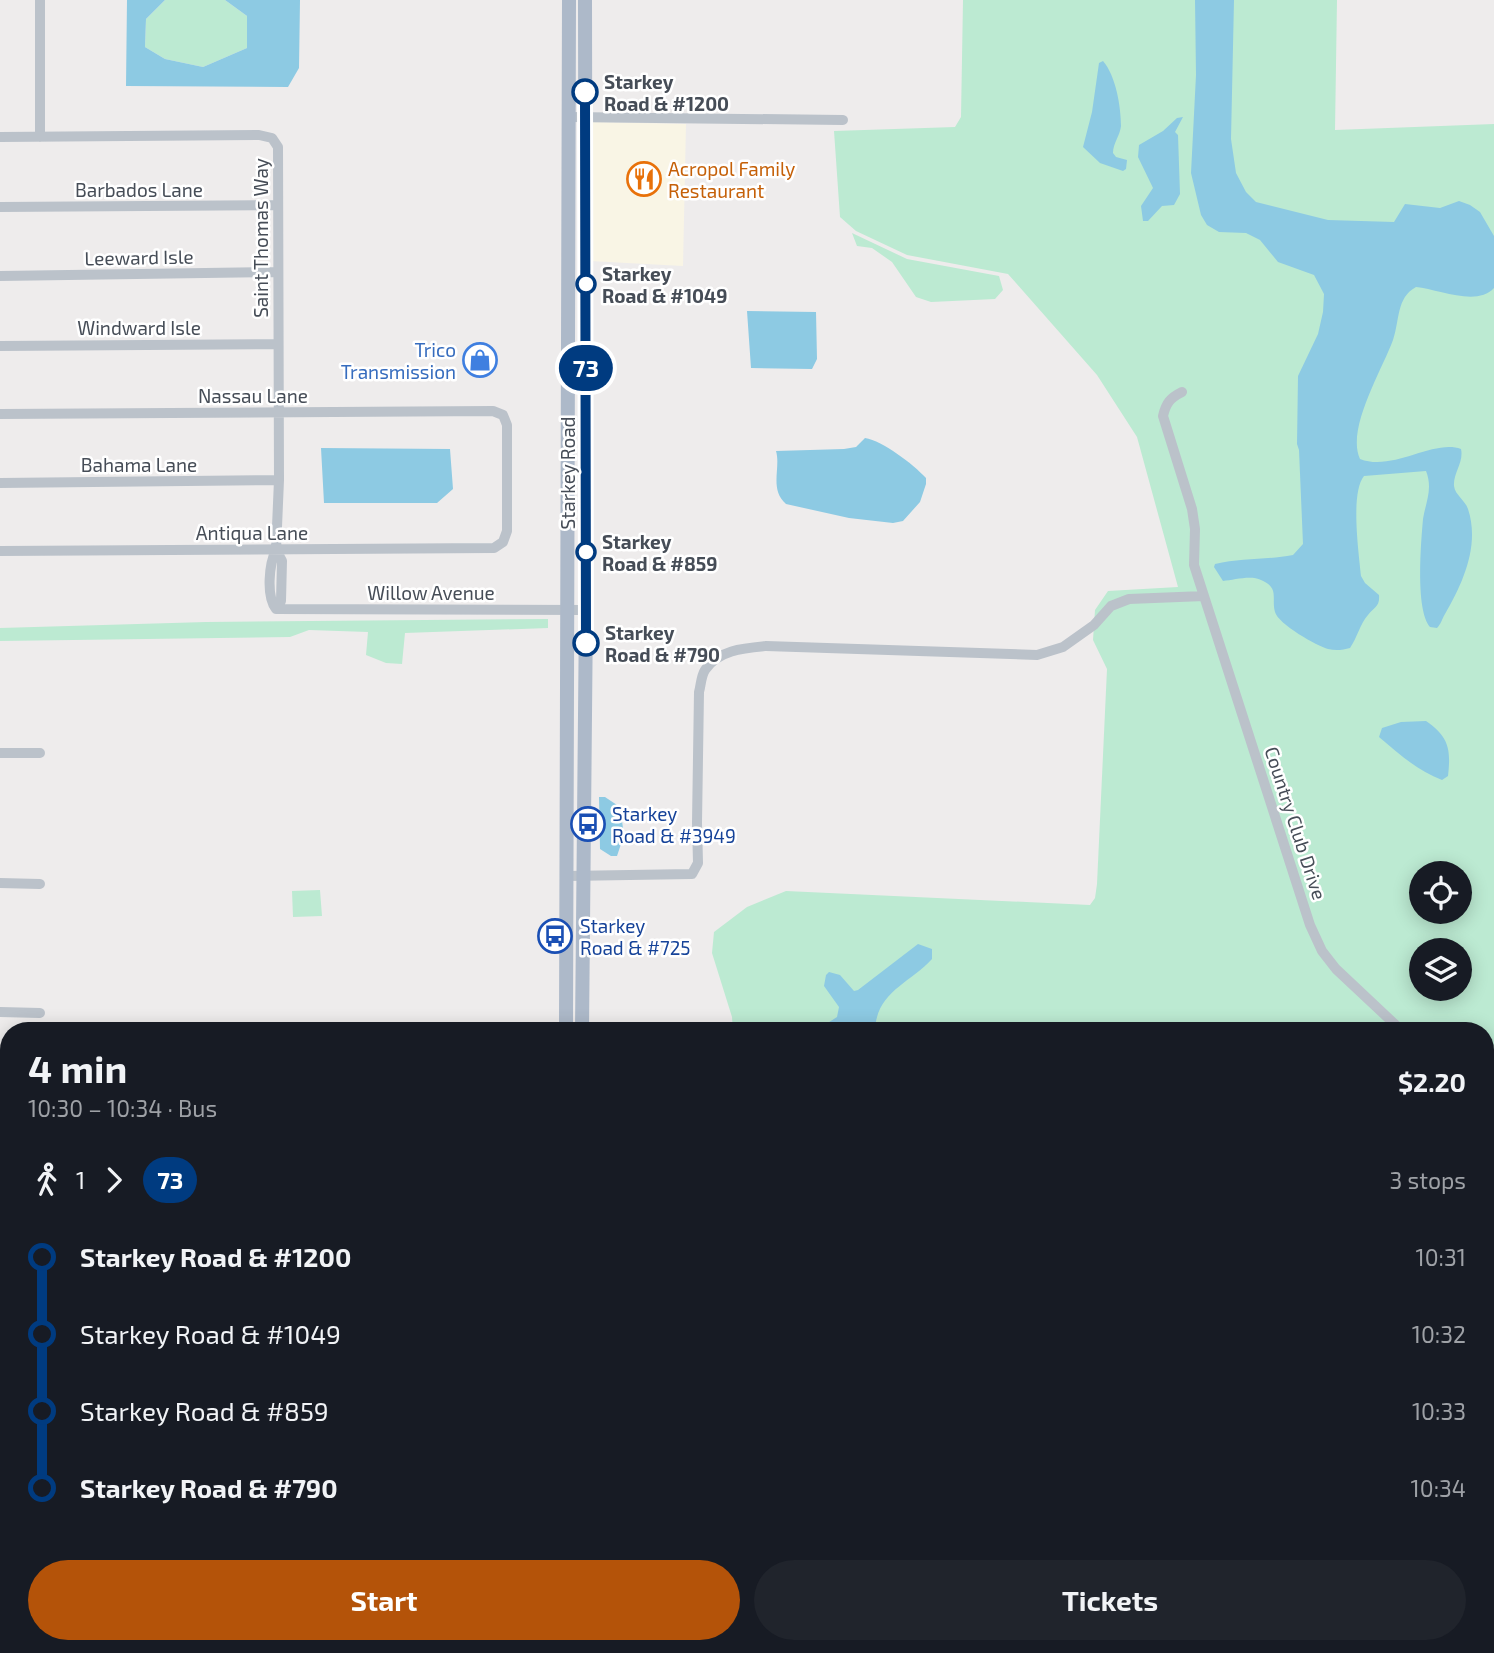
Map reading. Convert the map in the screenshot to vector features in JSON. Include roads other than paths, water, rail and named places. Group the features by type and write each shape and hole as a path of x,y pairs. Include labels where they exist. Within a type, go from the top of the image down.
{"main road":[{"name":"Starkey Road","path":"566,1022 569,0"},
{"name":"Starkey Road","path":"582,1022 586,610 585,0"}],"street":[{"path":"40,0 40,137"},
{"path":"569,117 843,120"},
{"name":"Saint Thomas Way","path":"0,137 259,135 272,138 278,147 279,480 276,550 282,561 281,601 276,609"},
{"name":"Barbados Lane","path":"0,207 278,205"},
{"name":"Leeward Isle","path":"0,276 278,272"},
{"name":"Windward Isle","path":"0,346 278,344"},
{"name":"Country Club Drive","path":"1182,393 1171,398 1165,406 1163,416 1192,509 1195,529 1194,565 1310,926 1322,951 1336,969 1392,1022"},
{"name":"Nassau Lane","path":"0,414 493,411 503,415 507,425 507,531 503,542"},
{"name":"Bahama Lane","path":"0,483 279,480"},
{"name":"Antiqua Lane","path":"0,551 494,548 503,542"},
{"path":"567,876 692,874 698,863 699,692 704,671 721,656 742,648 766,646 1037,655 1063,648 1094,625 1111,606 1129,599 1204,596"},
{"name":"Willow Avenue","path":"276,609 586,610"},
{"path":"0,753 40,753"},
{"path":"0,883 40,884"},
{"path":"0,1012 40,1013"}],"water":[{"path":"127,0 165,0 146,19 145,47 165,59 203,67 247,48 247,16 225,0 300,0 299,68 288,87 126,86"},
{"path":"1195,0 1234,0 1231,139 1236,173 1246,192 1256,202 1328,220 1394,222 1405,204 1440,208 1459,201 1480,212 1494,236 1494,288 1487,293 1468,297 1416,287 1405,297 1393,340 1367,400 1358,432 1357,447 1360,459 1373,462 1386,462 1438,448 1461,449 1454,486 1468,509 1471,550 1458,590 1437,628 1430,627 1422,606 1420,559 1423,519 1429,489 1426,471 1364,476 1360,484 1356,524 1361,576 1379,595 1379,599 1350,648 1331,650 1307,639 1278,617 1271,586 1252,578 1223,581 1214,567 1215,564 1225,562 1293,555 1303,544 1297,444 1298,376 1318,334 1324,294 1314,275 1278,262 1260,240 1246,233 1219,232 1207,225 1201,215 1191,173 1196,75"},
{"path":"1103,61 1108,67 1119,101 1121,126 1113,153 1116,157 1127,160 1126,169 1123,171 1100,163 1083,147 1092,112 1099,63"},
{"path":"1183,117 1175,132 1178,135 1180,194 1174,205 1162,206 1148,221 1143,221 1141,206 1153,188 1138,157 1139,145 1163,131 1177,118"},
{"path":"747,311 816,312 817,359 812,369 751,368"},
{"path":"865,438 897,454 926,478 920,502 903,521 893,523 849,518 786,504 781,498 777,485 776,451 844,449 856,447"},
{"path":"321,448 450,449 453,489 437,503 324,503"},
{"path":"1426,721 1440,733 1447,744 1448,776 1442,780 1417,767 1379,737 1382,728 1401,722"},
{"path":"599,797 605,797 620,807 624,835 617,856 611,856 600,849"},
{"path":"918,944 932,949 932,959 887,998 876,1022 829,1022 837,1017 839,1007 824,986 826,975 829,972 840,975 854,991"}],"place":[{"name":"Starkey Road & #1200","path":"585,92"},
{"name":"Acropol Family Restaurant","path":"644,179"},
{"name":"Starkey Road & #1049","path":"586,284"},
{"name":"Trico Transmission","path":"480,360"},
{"name":"Starkey Road & #859","path":"586,552"},
{"name":"Starkey Road & #790","path":"586,643"},
{"name":"Starkey Road & #3949","path":"588,824"},
{"name":"Starkey Road & #725","path":"555,936"}]}
